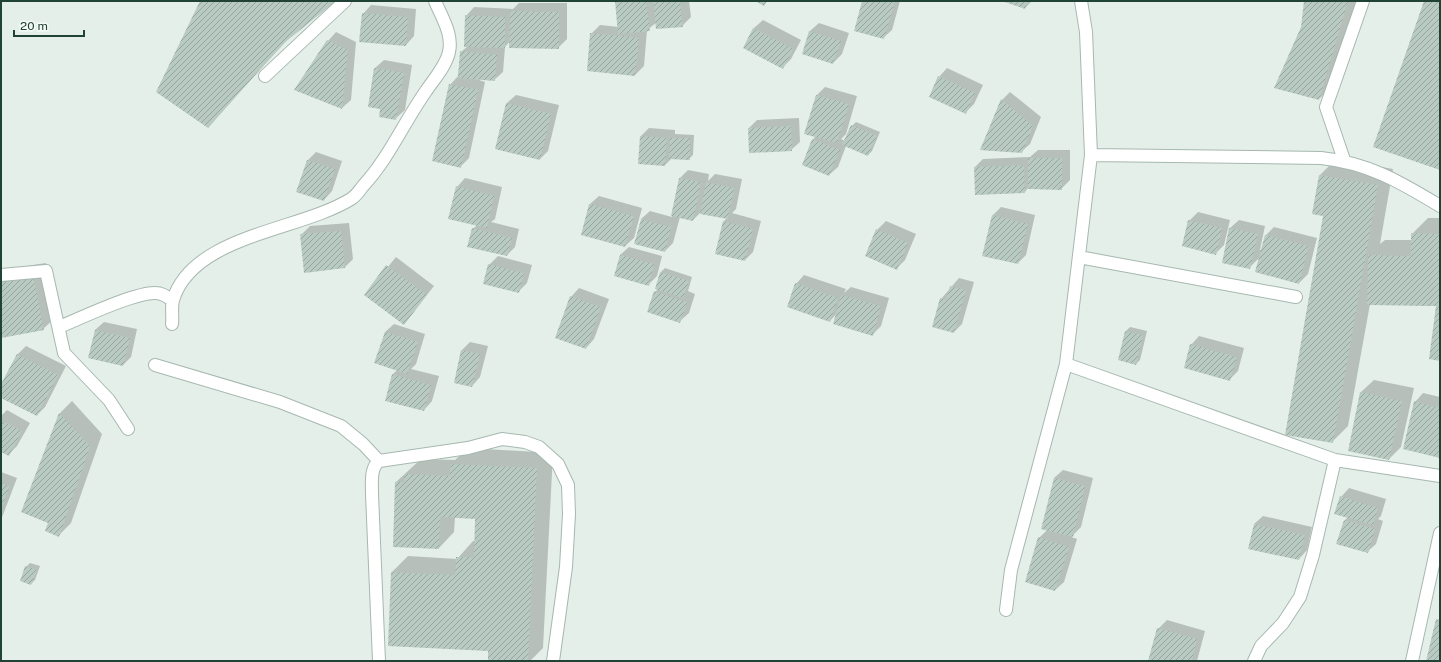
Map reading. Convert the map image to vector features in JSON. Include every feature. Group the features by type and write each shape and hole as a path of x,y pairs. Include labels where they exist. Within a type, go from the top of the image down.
{"street":[{"path":"265,76 345,1"},
{"path":"172,324 173,301 189,271 198,263 232,243 321,215 352,198 375,174 426,90 437,77 449,54 450,37 435,1"},
{"path":"1006,610 1011,570 1066,364 1091,155 1086,32 1081,1"},
{"path":"1344,160 1326,107 1363,1"},
{"path":"1091,155 1321,158 1344,160 1380,172 1440,206"},
{"path":"1079,257 1296,297"},
{"path":"1,275 46,271 64,353 109,400 128,429"},
{"path":"59,327 140,295 157,293 166,296 173,301"},
{"path":"1066,364 1335,460 1440,476"},
{"path":"155,365 280,402 341,426 363,444 379,460"},
{"path":"379,661 372,494 372,474 375,464 379,460 468,448 502,439 525,442 539,447 558,464 568,485 569,514 566,567 553,661"},
{"path":"1254,661 1261,646 1283,623 1300,597 1313,555 1335,460"},
{"path":"1412,661 1440,533"}],"building":[{"path":"200,1 336,1 284,43 208,128 156,92"},
{"path":"615,1 646,1 650,31 618,34"},
{"path":"653,1 680,1 683,27 656,29"},
{"path":"755,1 767,1 764,6"},
{"path":"862,1 895,1 884,39 854,31"},
{"path":"1002,1 1028,1 1025,9"},
{"path":"1304,1 1348,1 1319,100 1274,88 1301,27"},
{"path":"1424,1 1440,1 1440,170 1373,147"},
{"path":"510,11 559,12 559,49 509,48"},
{"path":"362,13 408,17 406,46 359,42"},
{"path":"465,15 505,17 505,48 464,47"},
{"path":"753,28 793,49 783,69 743,48"},
{"path":"809,31 841,41 833,64 802,54"},
{"path":"590,33 639,38 635,76 587,71"},
{"path":"327,40 348,50 342,109 294,90"},
{"path":"460,51 497,55 495,81 458,78"},
{"path":"374,68 404,73 396,120 379,117 380,109 368,107"},
{"path":"938,76 975,93 966,114 929,97"},
{"path":"449,84 478,90 461,168 432,161"},
{"path":"816,95 849,104 837,143 804,134"},
{"path":"1001,99 1033,126 1022,153 980,150"},
{"path":"506,103 551,114 540,160 495,149"},
{"path":"851,125 877,136 868,156 842,145"},
{"path":"791,126 792,151 749,153 748,128"},
{"path":"640,136 667,138 665,166 638,164"},
{"path":"670,138 690,138 690,160 669,159"},
{"path":"812,139 840,150 829,176 802,165"},
{"path":"1028,158 1062,158 1062,190 1028,189"},
{"path":"307,160 335,169 324,201 296,192"},
{"path":"1024,165 1025,193 975,195 974,167"},
{"path":"1319,175 1378,185 1333,443 1285,435 1323,216 1312,214"},
{"path":"679,178 701,182 693,221 671,216"},
{"path":"706,182 734,188 728,219 700,214"},
{"path":"456,186 494,196 487,228 448,219"},
{"path":"589,204 634,216 625,247 581,235"},
{"path":"992,215 1028,224 1018,264 982,256"},
{"path":"641,219 671,227 665,252 634,244"},
{"path":"1188,220 1222,228 1216,255 1182,246"},
{"path":"723,221 753,229 745,261 715,254"},
{"path":"472,228 512,238 507,256 467,247"},
{"path":"1229,228 1258,234 1250,269 1222,263"},
{"path":"876,229 908,243 897,270 865,256"},
{"path":"341,231 345,268 304,273 300,234"},
{"path":"1411,233 1440,234 1440,361 1429,359 1436,306 1367,305 1368,255 1411,256"},
{"path":"1265,235 1309,246 1299,284 1255,272"},
{"path":"620,255 654,264 649,286 614,276"},
{"path":"488,264 524,273 519,293 483,284"},
{"path":"386,265 427,295 404,325 364,295"},
{"path":"660,272 689,281 683,298 655,289"},
{"path":"33,275 44,330 1,338 1,280"},
{"path":"795,283 838,298 830,322 787,307"},
{"path":"950,286 966,290 954,333 932,327 940,298 946,300"},
{"path":"654,291 687,302 680,323 647,312"},
{"path":"841,295 881,306 873,336 833,324"},
{"path":"570,296 601,307 586,349 555,338"},
{"path":"95,330 130,338 123,366 88,358"},
{"path":"1125,331 1143,335 1136,365 1118,360"},
{"path":"385,332 418,342 407,374 374,363"},
{"path":"1190,344 1237,357 1230,381 1184,368"},
{"path":"461,350 480,354 472,387 454,383"},
{"path":"17,354 58,375 37,416 1,398 1,384"},
{"path":"392,374 431,385 424,411 385,401"},
{"path":"1360,392 1402,401 1389,460 1348,451"},
{"path":"1414,401 1440,408 1440,458 1403,449"},
{"path":"59,413 90,446 59,537 45,531 48,523 21,512"},
{"path":"1,420 22,431 9,456 1,452"},
{"path":"451,464 537,468 528,661 488,661 488,651 388,646 391,572 455,575 456,557 474,557 475,519 440,517 439,549 393,547 395,482 404,482 404,474 450,476"},
{"path":"1054,478 1085,486 1073,537 1041,529"},
{"path":"1,483 10,486 1,508"},
{"path":"1340,496 1378,508 1373,525 1334,514"},
{"path":"1344,520 1375,529 1368,553 1336,544"},
{"path":"1254,524 1305,535 1299,560 1248,549"},
{"path":"1038,537 1069,547 1055,591 1025,582"},
{"path":"25,566 37,570 31,585 20,581"},
{"path":"1436,619 1440,620 1440,661 1426,661"},
{"path":"1157,628 1197,639 1192,661 1148,661"}]}
